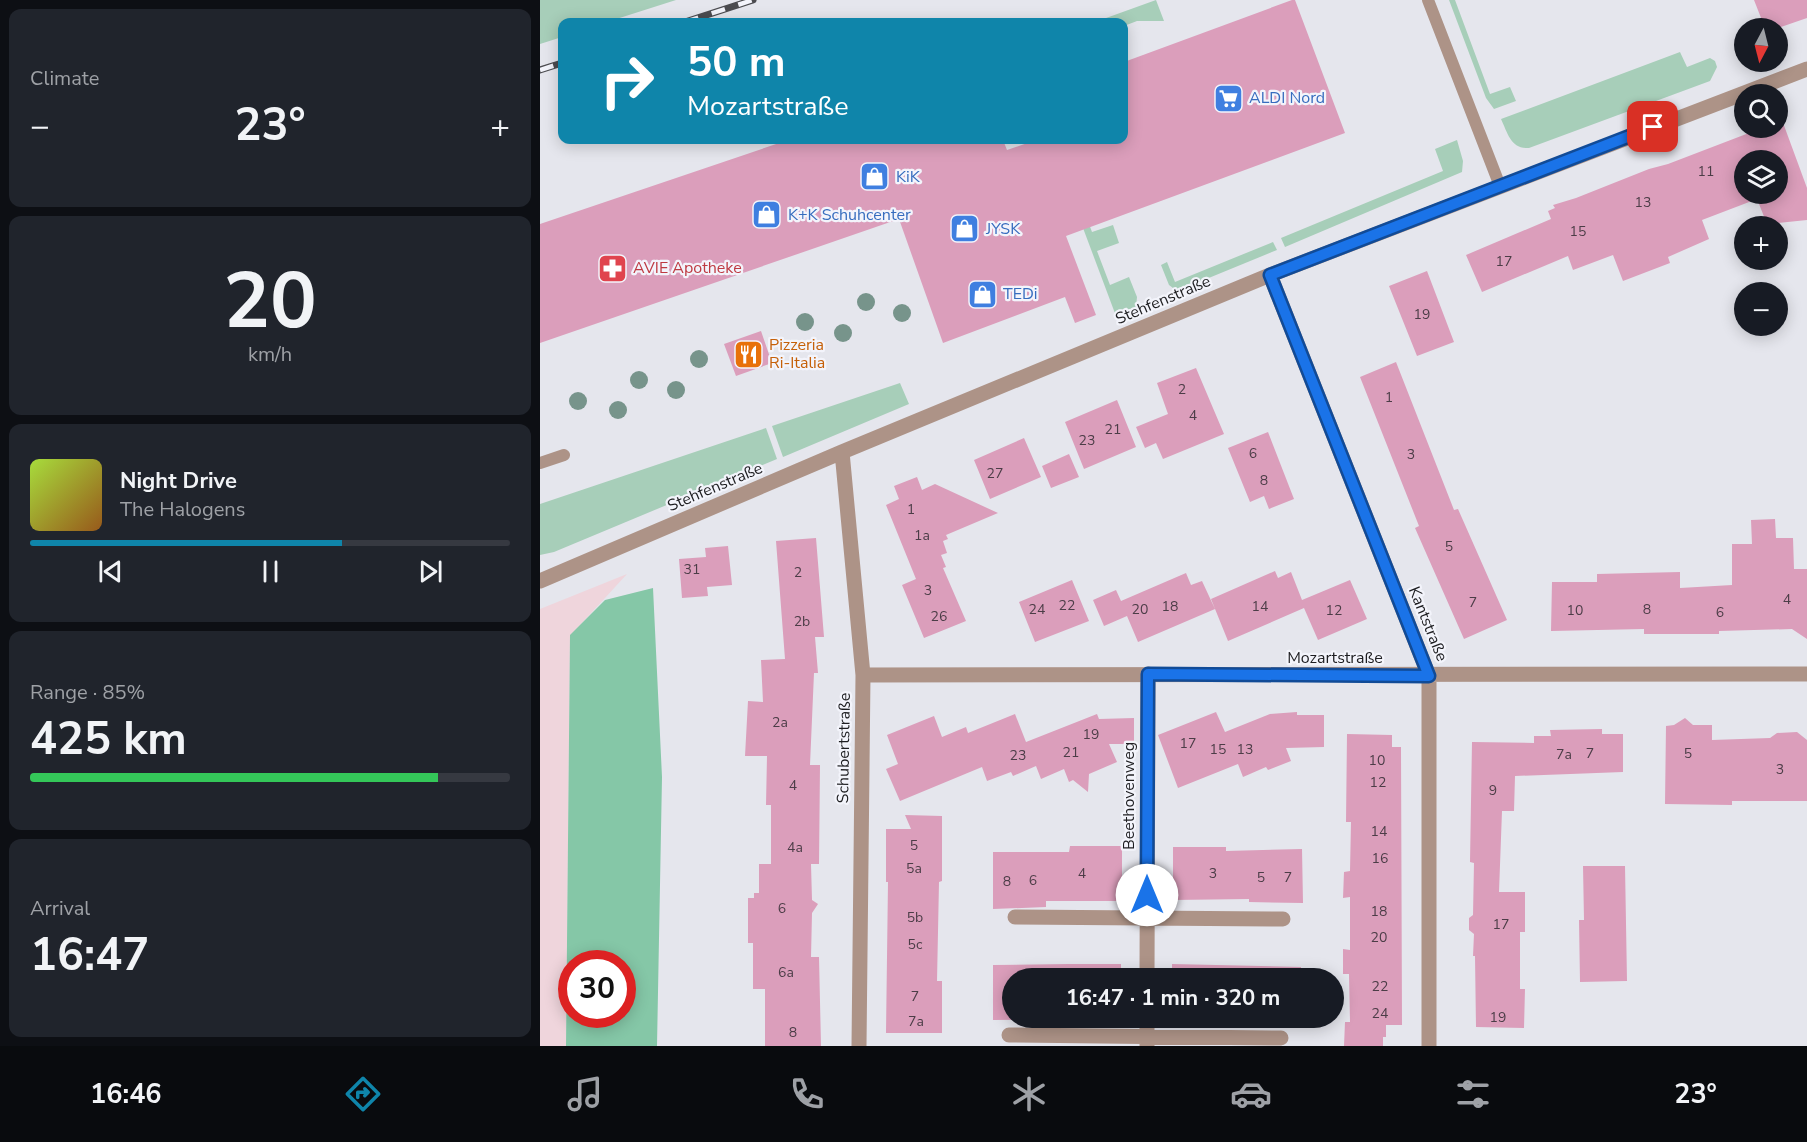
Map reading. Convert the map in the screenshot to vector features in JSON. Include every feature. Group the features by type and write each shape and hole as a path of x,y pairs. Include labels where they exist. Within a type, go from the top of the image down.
{"street":[{"name":"Stehfenstraße","path":"540,581 842,452 1270,275 1807,69"},
{"name":"Kantstraße","path":"1270,275 1429,676 1430,1046"},
{"name":"Schubertstraße","path":"842,452 863,675 860,1046"},
{"name":"Beethovenweg","path":"1147,968 1148,674"},
{"name":"Mozartstraße","path":"863,675 1807,675"},
{"path":"1015,917 1283,919"},
{"path":"1009,1035 1147,1041 1281,1038"}],"lane":[{"path":"1428,0 1500,186"},
{"path":"540,463 564,455"}],"shaded area":[{"path":"627,574 570,636 567,950 558,950 558,1028 566,1028 566,1046 540,1046 540,609"}],"green space":[{"path":"540,0 676,0 620,18 558,18 558,38 540,44"},
{"path":"1156,0 1164,21 1137,21 1128,24 1128,18 1106,18"},
{"path":"1449,0 1455,0 1490,94 1510,87 1516,101 1494,109 1486,98"},
{"path":"1680,52 1687,67 1710,58 1715,61 1717,67 1710,81 1529,148 1523,148 1514,143 1501,119"},
{"path":"1457,140 1463,161 1462,172 1285,247 1281,238 1443,171 1435,149"},
{"path":"1052,144 1062,144 1077,183 1074,184 1092,232 1113,225 1119,243 1097,251 1110,285 1129,277 1137,297 1136,308 1116,316"},
{"path":"1273,242 1277,250 1177,291 1169,285 1161,265 1167,262 1175,282"},
{"path":"900,383 909,404 783,457 772,426"},
{"path":"766,428 777,459 554,552 540,555 540,504"},
{"path":"653,588 662,777 657,1046 566,1046 566,1028 636,1028 636,950 567,950 570,635 605,600"}],"building":[{"path":"1295,0 1345,133 1066,236 1096,315 1075,323 1065,297 943,343 899,219 540,343 540,224 776,144 1005,144 1007,150 1024,144 1128,144 1128,61"},
{"path":"1754,0 1807,0 1807,18 1788,25 1788,18 1761,18"},
{"path":"1788,136 1807,188 1807,220 1788,222 1788,216 1764,216 1759,204 1788,204 1788,150 1734,150 1734,204 1744,204 1702,220 1709,239 1668,257 1670,263 1623,281 1613,255 1573,270 1568,256 1482,292 1466,255 1551,219 1548,211 1555,208 1553,205 1736,138"},
{"path":"1427,271 1454,342 1417,356 1389,286"},
{"name":"Pizzeria Ri-Italia","path":"761,331 772,363 736,376 724,344"},
{"path":"1396,362 1454,510 1458,509 1507,620 1464,639 1415,528 1419,526 1360,377"},
{"path":"1196,368 1224,434 1163,459 1156,443 1145,448 1136,427 1168,414 1157,383"},
{"path":"1117,400 1136,447 1084,469 1065,422"},
{"path":"1268,432 1294,499 1269,509 1264,496 1250,502 1228,448"},
{"path":"1024,438 1041,477 990,499 974,460"},
{"path":"1069,454 1079,477 1051,488 1042,466"},
{"path":"917,477 922,490 935,484 998,513 946,535 948,539 943,541 947,553 941,555 946,567 943,568 966,621 924,638 902,585 916,579 886,505 899,499 894,486"},
{"path":"1775,519 1776,538 1793,538 1794,569 1807,569 1807,639 1792,629 1719,631 1719,634 1644,634 1644,629 1551,631 1552,582 1597,582 1597,574 1680,572 1680,588 1732,585 1732,544 1752,544 1751,520"},
{"path":"816,538 824,637 815,637 818,673 814,673 810,765 820,765 819,864 811,864 812,900 818,904 812,913 811,957 819,957 821,1046 765,1046 765,989 753,989 753,943 748,943 748,898 754,898 754,893 759,893 759,864 771,864 771,805 766,805 767,756 745,756 748,701 763,702 761,660 785,659 776,541"},
{"path":"728,546 732,585 707,587 708,596 682,598 679,559 706,557 705,548"},
{"path":"1275,571 1278,578 1291,572 1302,600 1350,580 1367,619 1318,640 1304,608 1228,641 1211,599"},
{"path":"1186,573 1191,585 1202,581 1215,609 1138,642 1127,616 1104,626 1093,600 1116,590 1121,601"},
{"path":"1072,580 1089,621 1035,642 1019,602"},
{"path":"1216,712 1225,732 1270,714 1297,712 1297,715 1324,715 1324,747 1286,748 1291,761 1268,770 1266,767 1243,777 1238,764 1178,788 1158,735"},
{"path":"1015,714 1026,742 1097,714 1099,719 1134,718 1134,744 1109,744 1117,762 1089,774 1088,792 1073,780 1069,782 1064,769 1041,779 1036,766 1013,776 1011,772 987,781 982,767 900,801 886,769 898,764 887,735 934,716 942,737 966,727 968,733"},
{"path":"1685,718 1693,725 1712,725 1712,740 1770,738 1777,733 1797,732 1807,740 1807,801 1732,801 1732,805 1665,804 1666,726 1674,725"},
{"path":"1602,729 1602,734 1623,734 1623,772 1515,776 1514,811 1502,811 1499,892 1525,892 1525,932 1520,932 1520,989 1525,989 1524,1028 1476,1027 1474,934 1469,930 1469,918 1473,915 1474,863 1470,862 1472,742 1534,743 1534,736 1551,736 1550,730"},
{"path":"1347,734 1392,735 1392,747 1401,747 1402,1025 1386,1025 1383,1046 1344,1046 1345,1022 1350,1022 1349,974 1344,974 1343,968 1343,949 1350,950 1350,897 1343,898 1344,872 1350,871 1351,822 1346,822"},
{"path":"905,815 942,816 942,881 939,882 937,981 942,981 942,1033 886,1033 888,882 886,882 886,829 911,829"},
{"path":"1070,846 1122,846 1122,901 1046,901 1046,907 993,909 993,852 1069,852"},
{"path":"1173,847 1226,847 1226,851 1302,849 1303,903 1249,902 1249,899 1173,900"},
{"path":"1583,866 1625,866 1627,981 1580,982 1579,920 1584,920"},
{"path":"1121,964 1121,968 1002,968 1002,1020 993,1020 993,965"},
{"path":"1172,964 1301,967 1301,968 1172,968"}],"railway":[{"path":"697,18 753,0"},
{"path":"540,70 558,64"}],"place":[{"name":"ALDI Nord","path":"1228,98"},
{"name":"KiK","path":"875,177"},
{"name":"K+K Schuhcenter","path":"767,215"},
{"name":"JYSK","path":"965,229"},
{"name":"AVIE Apotheke","path":"612,268"},
{"name":"TEDi","path":"982,294"},
{"name":"Pizzeria Ri-Italia","path":"748,354"}],"route":[{"path":"1147,895 1148,674 1429,676 1270,275 1653,127"}]}
